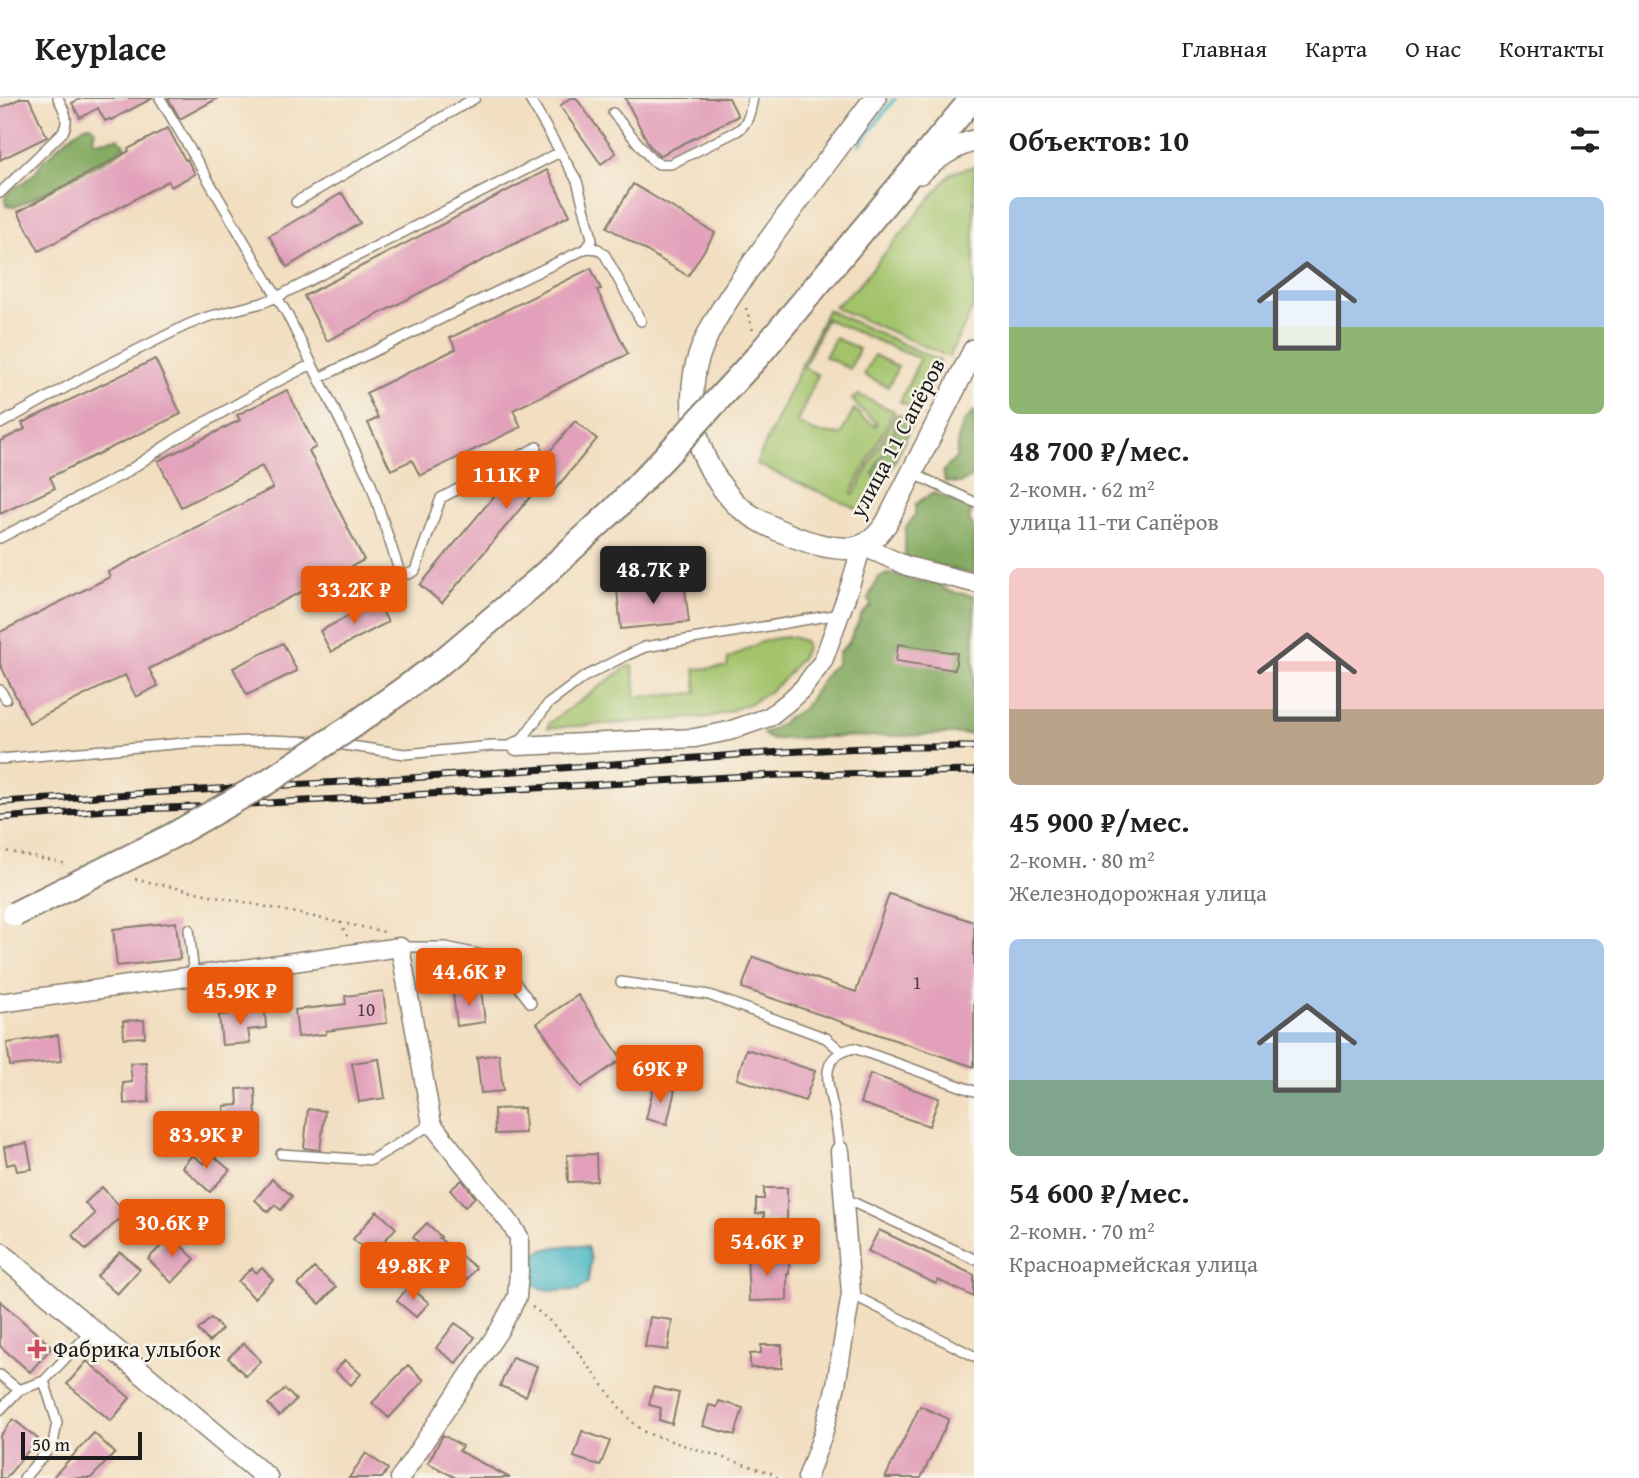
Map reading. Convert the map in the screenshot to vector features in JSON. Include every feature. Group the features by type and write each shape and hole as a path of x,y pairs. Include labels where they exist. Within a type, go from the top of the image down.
{"main road":[{"path":"8,917 172,836 267,782 351,727 439,664 536,582 615,509 757,357 973,98"}],"street":[{"path":"875,98 784,218 729,298 702,348 694,375 692,401 695,430 703,455 718,481 736,503 758,520 804,540 845,549 862,546 908,566 974,583"},
{"path":"891,197 938,158 974,141"},
{"name":"улица 11 Сапёров","path":"862,546 875,537 886,524 974,350"},
{"path":"517,746 695,738 729,732 769,717 803,688 823,661 862,546"},
{"path":"0,1003 405,947 432,1124 519,1237 519,1272 517,1297 500,1328 400,1478"},
{"path":"811,1477 836,1385 851,1294 840,1151"},
{"path":"0,1253 267,1478"}],"lane":[{"path":"0,193 63,132 67,121 66,113 58,98"},
{"path":"160,98 277,297 312,364 370,481 399,570 404,574 415,571 441,498 537,447"},
{"path":"296,202 475,98"},
{"path":"528,98 574,174 592,240 587,248"},
{"path":"613,113 652,160 659,164 671,164 744,126 750,113 752,98"},
{"path":"0,424 97,370 187,325 277,297 560,152"},
{"path":"319,378 587,248 597,249 605,254 641,321"},
{"path":"0,538 122,475 176,439 312,364"},
{"path":"912,473 974,502"},
{"path":"0,759 196,742 269,740 327,742 405,754 517,746 548,704 584,677 645,647 841,614"},
{"path":"0,690 6,699"},
{"path":"189,929 194,976"},
{"path":"405,947 446,947 496,958 531,1003"},
{"path":"621,982 709,995 826,1038 841,1051"},
{"path":"840,1151 827,1084 828,1069 833,1058 841,1051 854,1048 974,1091"},
{"path":"281,1154 371,1160 432,1124"},
{"path":"844,1198 974,1259"},
{"path":"851,1294 974,1356"},
{"path":"0,1410 19,1390 44,1381 91,1331"},
{"path":"0,1375 19,1390"},
{"path":"24,1478 53,1444 57,1422 44,1381"}],"path":[{"path":"746,308 753,332"},
{"path":"0,850 68,864"},
{"path":"136,879 408,937 405,947"},
{"path":"517,1297 541,1313 570,1343 631,1422 646,1433 771,1473 778,1478"}],"green space":[{"path":"91,125 95,130 95,142 118,138 126,147 38,196 15,207 6,206 5,196 12,189 35,173 43,160 69,137"},
{"path":"974,166 974,306 949,357 834,307 857,287 951,173"},
{"path":"827,310 941,361 917,409 900,402 920,359 826,319 804,367 818,375 797,422 814,432 841,435 854,409 876,426 877,423 852,399 859,395 894,411 851,494 854,495 896,414 912,420 864,512 756,464"},
{"path":"835,338 859,349 850,369 825,357"},
{"path":"874,355 898,367 888,387 864,375"},
{"path":"974,411 974,476 961,483 945,482 943,471 956,458 958,439 964,422"},
{"path":"908,412 915,418 889,474 880,482 873,474 898,423"},
{"path":"934,493 973,508 969,519 974,528 974,575 905,557 905,529 915,515 915,505"},
{"path":"888,574 905,576 915,581 937,582 948,591 974,596 974,734 772,740 763,734 804,708 829,670 837,664 839,652 849,642 862,614 871,606 868,598 879,577"},
{"path":"792,637 804,641 806,646 786,676 768,693 735,709 710,717 548,728 549,723 627,667 633,666 636,697 697,693 695,669 727,667 728,659 758,644"}],"water":[{"path":"575,1245 587,1247 591,1259 588,1283 578,1290 555,1291 536,1287 529,1281 528,1257 551,1248"}],"building":[{"path":"21,98 29,98 47,137 0,160 0,108"},
{"path":"82,98 153,98 105,121 98,108 80,118 72,103"},
{"path":"168,98 218,98 180,119"},
{"path":"570,98 576,98 616,153 601,164 560,106"},
{"path":"625,98 729,98 738,116 659,156 649,145"},
{"path":"168,128 195,174 171,187 168,181 39,251 18,212"},
{"path":"547,170 570,215 327,341 304,296"},
{"path":"633,184 715,233 688,276 607,227"},
{"path":"342,193 360,223 287,267 269,236"},
{"path":"591,268 601,289 597,290 628,354 513,410 521,427 420,476 412,460 391,470 368,423 378,418 366,393 456,349 450,338"},
{"path":"155,359 181,414 50,477 55,488 0,514 0,441 25,429 22,423"},
{"path":"287,390 316,447 309,451 364,560 149,669 158,686 136,697 125,675 29,723 0,664 0,632 110,577 108,572 273,488 262,466 181,507 158,461 240,420 237,415"},
{"path":"575,421 597,439 552,493 541,484 442,603 420,585 510,477 521,486"},
{"path":"684,582 689,622 621,629 617,590"},
{"path":"377,601 388,622 331,652 320,631"},
{"path":"283,643 297,671 247,695 233,668"},
{"path":"898,644 957,653 955,670 896,661"},
{"path":"889,894 974,922 974,1067 742,988 753,957 856,992"},
{"path":"176,922 180,959 117,966 113,929"},
{"path":"481,989 485,1022 457,1026 453,993"},
{"path":"383,991 387,1023 298,1037 295,1010 346,1004 345,996"},
{"path":"578,995 622,1059 581,1087 537,1023"},
{"path":"265,1011 266,1028 248,1030 250,1043 222,1045 219,1015"},
{"path":"144,1020 145,1037 124,1038 123,1021"},
{"path":"58,1035 61,1061 10,1066 7,1043"},
{"path":"746,1049 815,1071 805,1101 737,1079"},
{"path":"499,1054 503,1091 481,1093 477,1057"},
{"path":"379,1059 385,1098 359,1102 352,1063"},
{"path":"146,1062 149,1102 124,1104 123,1083 132,1082 130,1063"},
{"path":"870,1074 939,1098 929,1126 860,1103"},
{"path":"654,1085 675,1090 667,1124 646,1119"},
{"path":"255,1088 256,1120 225,1122 224,1106 238,1105 237,1089"},
{"path":"524,1108 525,1133 495,1134 494,1109"},
{"path":"308,1109 325,1111 320,1150 304,1148"},
{"path":"27,1143 32,1169 17,1171 15,1163 7,1165 4,1147"},
{"path":"596,1154 597,1181 568,1182 567,1155"},
{"path":"192,1155 204,1164 212,1155 230,1170 210,1192 182,1167"},
{"path":"272,1179 292,1196 281,1210 275,1205 268,1212 255,1200"},
{"path":"462,1180 475,1197 465,1207 450,1190"},
{"path":"102,1187 126,1213 86,1250 72,1235 95,1214 85,1203"},
{"path":"764,1188 787,1188 787,1220 764,1220 764,1213 756,1214 756,1199 764,1199"},
{"path":"377,1211 396,1228 371,1255 353,1239"},
{"path":"427,1223 441,1237 439,1238 476,1268 464,1283 413,1237"},
{"path":"879,1230 974,1275 974,1297 938,1280 936,1284 868,1251"},
{"path":"171,1236 195,1259 172,1283 148,1259"},
{"path":"763,1249 763,1261 789,1260 787,1300 749,1301 747,1250"},
{"path":"120,1252 140,1269 117,1294 97,1276"},
{"path":"252,1268 256,1273 262,1268 273,1280 254,1298 238,1281"},
{"path":"314,1268 336,1287 320,1304 298,1285"},
{"path":"409,1286 429,1303 416,1317 397,1301"},
{"path":"0,1301 52,1347 30,1372 0,1346"},
{"path":"650,1317 672,1320 668,1350 645,1347"},
{"path":"211,1318 222,1329 209,1342 198,1330"},
{"path":"455,1323 475,1337 456,1363 436,1348"},
{"path":"244,1343 261,1361 246,1376 228,1358"},
{"path":"761,1345 782,1345 782,1368 750,1368 750,1354 761,1353"},
{"path":"512,1357 537,1366 526,1396 500,1386"},
{"path":"345,1360 361,1374 351,1385 335,1371"},
{"path":"87,1361 130,1398 111,1421 67,1384"},
{"path":"408,1365 424,1380 389,1418 372,1403"},
{"path":"653,1387 679,1393 672,1424 659,1420 661,1408 649,1405"},
{"path":"285,1389 296,1400 279,1416 268,1404"},
{"path":"719,1401 743,1408 735,1435 703,1426 709,1405 717,1407"},
{"path":"920,1406 949,1419 921,1478 885,1478"},
{"path":"13,1419 38,1439 6,1478 0,1478 0,1436"},
{"path":"582,1431 610,1441 600,1466 574,1457"},
{"path":"94,1433 115,1453 91,1478 52,1478"},
{"path":"443,1435 462,1446 459,1451 510,1478 456,1478 428,1463"},
{"path":"366,1453 388,1469 382,1478 349,1478"}],"waterway":[{"path":"860,144 895,98"}],"railway":[{"path":"0,802 477,774 813,750 974,747"},
{"path":"0,818 748,776 974,771"}],"place":[{"name":"Фабрика улыбок","path":"37,1349"}]}
